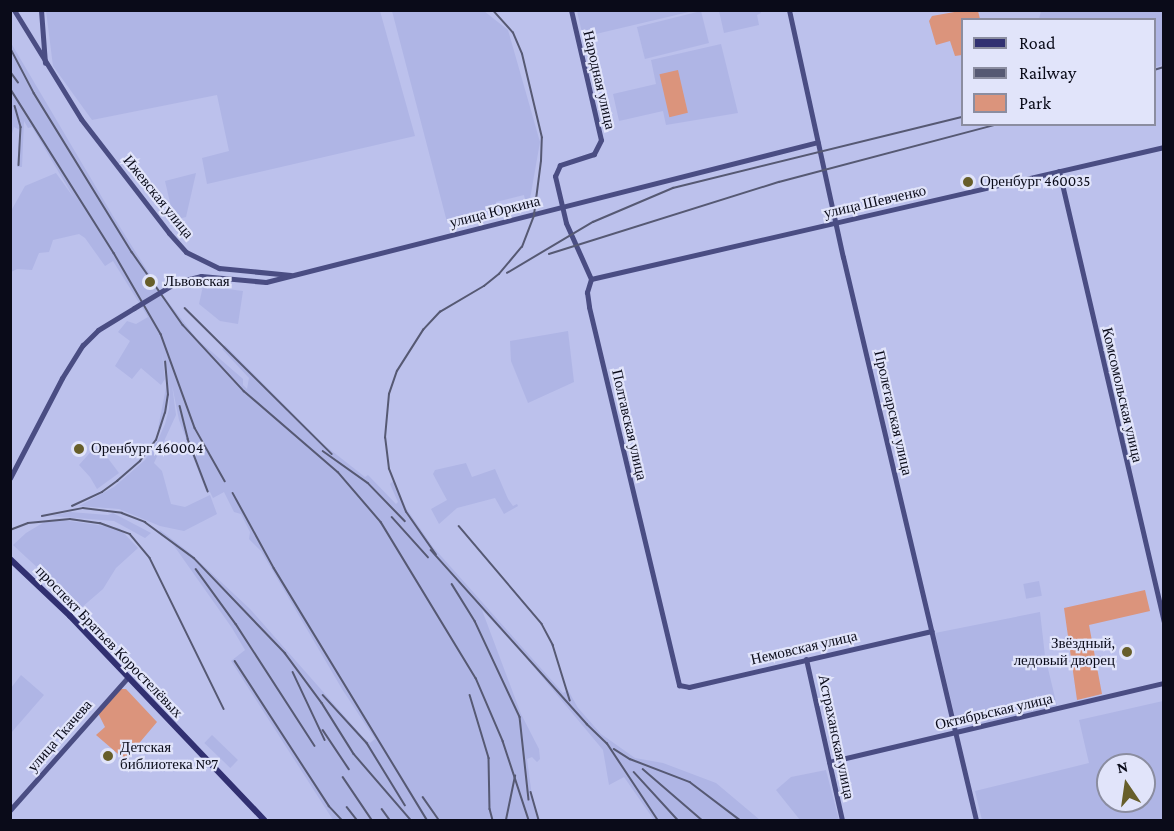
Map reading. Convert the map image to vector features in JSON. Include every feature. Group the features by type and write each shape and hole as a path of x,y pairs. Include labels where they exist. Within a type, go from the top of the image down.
{"main road":[{"name":"Ижевская улица","path":"14,10 27,35 81,119 179,244 196,259 210,265 296,275"},
{"path":"42,10 46,65"},
{"name":"Народная улица","path":"556,169 565,162 594,154 601,140 571,10"},
{"name":"Пролетарская улица","path":"789,10 836,224 976,820"},
{"path":"27,35 37,38 43,33"},
{"name":"улица Юркина","path":"18,462 57,387 83,345 98,330 177,282 201,276 255,283 296,275 818,142"},
{"name":"улица Шевченко","path":"591,279 1164,147"},
{"name":"Полтавская улица","path":"556,169 562,208 591,279 587,292 591,317 666,638 677,682 682,688"},
{"name":"Комсомольская улица","path":"1059,171 1164,624"},
{"path":"255,283 260,279 257,272"},
{"path":"10,459 18,462 10,478"},
{"name":"проспект Братьев Коростелёвых","path":"10,559 60,606 264,820"},
{"name":"Немовская улица","path":"682,688 932,631"},
{"name":"Астраханская улица","path":"807,659 842,820"},
{"name":"улица Ткачева","path":"10,810 128,677"},
{"name":"Октябрьская улица","path":"830,762 1164,683"}],"shaded area":[{"path":"577,10 693,11 583,37"},
{"path":"46,11 380,11 415,136 207,184 202,158 229,151 217,95 92,120 53,66"},
{"path":"392,11 484,11 508,30 540,142 530,199 525,200 524,195 496,202 497,209 447,222"},
{"path":"701,11 709,43 645,59 637,27"},
{"path":"719,11 760,11 761,13 757,15 759,25 724,33"},
{"path":"1041,11 1163,11 1163,65 1156,67 1156,18 1039,18"},
{"path":"11,43 162,294 197,339 243,379 243,385 247,389 249,378 222,349 225,345 323,444 365,477 368,475 396,504 398,502 390,484 394,480 406,508 433,547 563,693 568,690 578,708 601,734 635,758 663,763 716,783 760,820 654,820 624,777 609,785 603,750 522,653 482,610 521,714 539,749 540,759 537,762 532,757 527,759 532,796 540,820 333,820 231,661 245,650 232,628 172,543 158,533 160,530 190,553 250,609 363,737 370,743 375,739 342,689 261,551 249,539 250,532 241,514 234,512 224,492 213,498 210,492 206,491 179,420 172,385 176,415 154,463 162,471 171,504 185,507 210,495 217,514 184,531 160,526 119,509 79,506 114,487 145,460 165,424 169,409 170,383 167,409 161,429 158,428 166,388 166,377 162,353 165,379 161,385 141,368 132,379 115,366 130,341 118,332 127,321 136,324 148,317 113,261 105,266 85,238 79,234 53,240 49,252 39,253 32,270 17,269 11,272 11,211 25,186 56,173 74,198 32,127 28,128 24,121 22,167 17,167 20,130 14,127 11,137"},
{"path":"721,44 738,113 666,125 663,111 619,121 613,94 656,84 651,60"},
{"path":"196,173 186,217 174,220 165,181"},
{"path":"203,286 243,291 238,324 220,321 199,304"},
{"path":"568,331 574,382 528,403 511,361 510,341"},
{"path":"95,447 107,457 119,473 97,489 79,465"},
{"path":"466,463 472,477 495,469 508,499 513,506 517,504 518,506 504,514 495,498 457,508 439,524 431,509 447,500 433,474 435,470"},
{"path":"70,512 108,515 113,513 151,533 145,538 114,521 51,516"},
{"path":"62,520 119,528 138,548 116,568 103,589 81,608 13,545 26,533 46,521"},
{"path":"1039,581 1042,596 1026,599 1023,584"},
{"path":"1040,612 1045,656 1057,706 958,730 935,633"},
{"path":"21,675 44,695 11,733 11,688"},
{"path":"1163,701 1163,820 982,820 975,791 1089,763 1079,720"},
{"path":"212,735 238,760 230,768 204,743"},
{"path":"826,770 839,820 800,820 776,790 791,777"}],"green space":[{"path":"960,11 978,11 980,18 961,18 961,55 955,56 950,41 936,45 929,21 932,16"},
{"path":"678,70 688,113 669,117 659,74"},
{"path":"1145,590 1150,611 1089,625 1102,694 1077,700 1064,608"},
{"path":"120,689 126,689 157,722 125,760 96,735 105,727 98,713"}],"railway":[{"path":"436,555 406,512 389,469 385,438 389,394 397,371 423,330 440,312 484,286 499,274 522,247 534,215 541,161 542,138 522,54 513,33 492,10"},
{"path":"10,47 34,93 132,252 183,325 244,391 338,472 381,522 476,678 503,741 529,820"},
{"path":"1156,69 1164,67"},
{"path":"10,71 18,82"},
{"path":"10,88 114,253 161,334 195,428 225,481"},
{"path":"15,106 21,127 19,165"},
{"path":"507,273 593,222 673,188 961,117"},
{"path":"549,254 779,182 990,126"},
{"path":"185,308 332,454"},
{"path":"72,506 102,492 117,481 140,461 156,440 168,395 165,362"},
{"path":"180,406 188,439 208,491"},
{"path":"323,451 368,483 405,521"},
{"path":"233,493 274,568 427,820"},
{"path":"42,516 83,508 122,513 145,522 194,558 285,653 322,703 354,754 411,820"},
{"path":"392,517 428,557"},
{"path":"10,530 28,523 70,519 100,523 130,534 150,558 224,709"},
{"path":"459,526 542,624 553,645 570,700"},
{"path":"431,550 587,724 607,743 658,820"},
{"path":"196,569 236,624 315,746"},
{"path":"452,584 475,621 520,717 529,800"},
{"path":"235,661 329,806 342,820"},
{"path":"293,672 325,740"},
{"path":"323,695 367,743 405,805"},
{"path":"470,695 489,758 490,809 493,820"},
{"path":"323,730 349,769"},
{"path":"614,749 630,759 690,782 740,820"},
{"path":"643,769 702,820"},
{"path":"634,772 678,820"},
{"path":"506,820 515,776"},
{"path":"343,777 372,820"},
{"path":"531,792 539,820"},
{"path":"423,797 439,820"},
{"path":"347,807 357,820"},
{"path":"382,809 390,820"}],"place":[{"name":"Оренбург 460035","path":"968,182"},
{"name":"Львовская","path":"150,282"},
{"name":"Оренбург 460004","path":"79,449"},
{"name":"Звёздный, ледовый дворец","path":"1127,652"},
{"name":"Детская библиотека №7","path":"108,756"}]}
